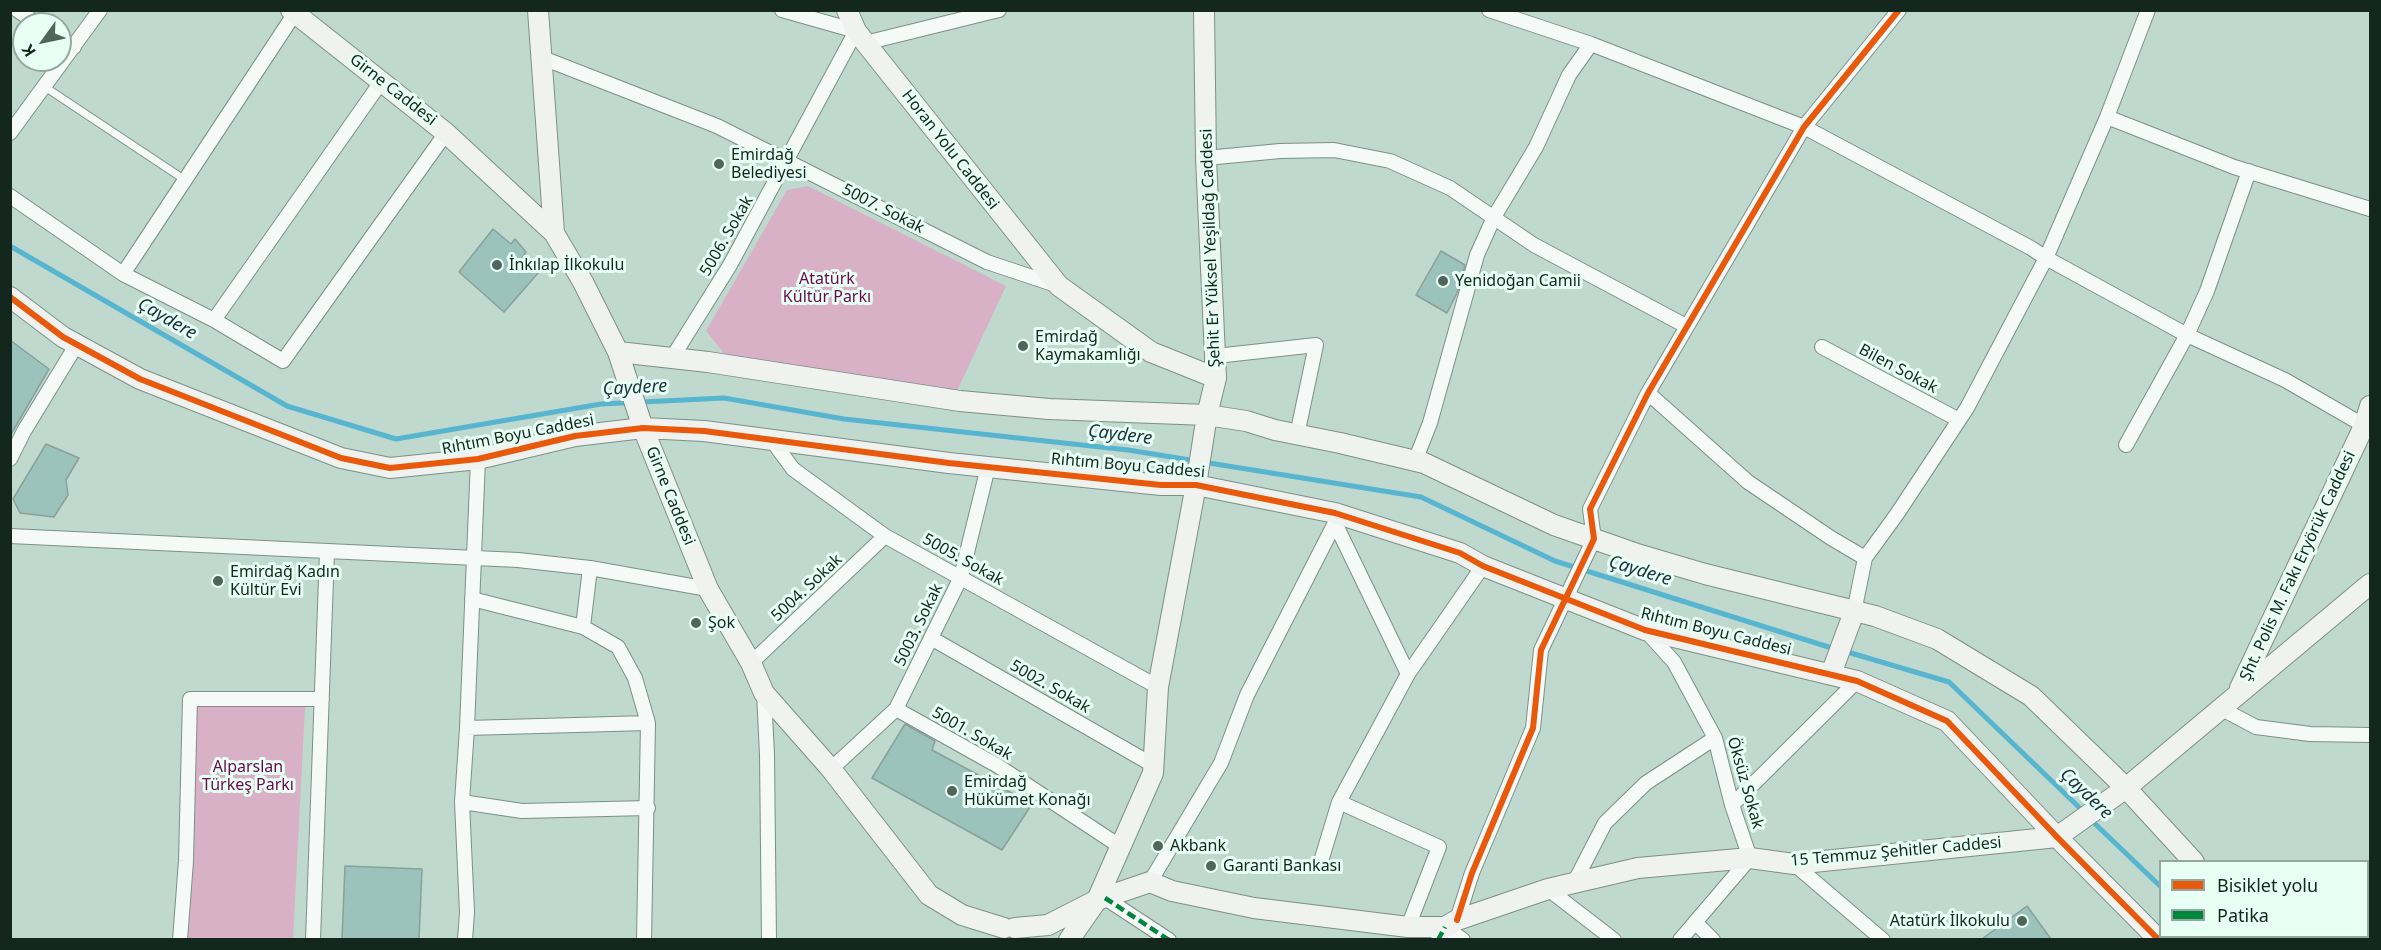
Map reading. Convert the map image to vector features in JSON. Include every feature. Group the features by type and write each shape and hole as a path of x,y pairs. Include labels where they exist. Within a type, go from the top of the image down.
{"street":[{"path":"10,133 100,10"},
{"path":"538,10 540,57 550,151 554,233"},
{"path":"782,10 861,37 999,10"},
{"name":"Horan Yolu Caddesi","path":"847,10 861,37 1059,286"},
{"name":"Şehit Er Yüksel Yeşildağ Caddesi","path":"1069,939 1101,899 1153,772 1158,687 1207,415 1216,378 1206,158 1204,10"},
{"path":"1489,10 1591,44 1804,127 2031,248 2187,335 2285,380 2367,428"},
{"path":"1463,939 1447,929 1533,728 1541,650 1594,539 1590,509 1648,393 1804,127 1899,10"},
{"path":"1831,674 1854,612 1865,558 1959,420 2046,258 2107,117 2148,10"},
{"path":"123,274 293,12"},
{"name":"Girne Caddesi","path":"293,12 446,133 554,233 583,282 621,360 643,428 708,589 751,663 764,693 831,769 929,894 962,915 1009,928"},
{"name":"5006. Sokak","path":"672,358 730,265 788,160 861,37"},
{"path":"1415,461 1430,423 1477,255 1494,218 1536,147 1569,75 1591,44"},
{"name":"5007. Sokak","path":"540,57 717,126 987,262 1059,286 1151,352 1216,378"},
{"path":"214,320 381,82"},
{"path":"2107,117 2249,171 2370,209"},
{"path":"10,196 123,274 214,320 283,361 446,133"},
{"path":"1206,158 1280,151 1334,150 1390,161 1450,188 1534,245 1686,326"},
{"path":"2126,445 2187,335 2207,291 2249,171"},
{"name":"Rıhtım Boyu Caddesi","path":"10,297 63,337 140,379 341,458 390,468 478,459 575,436 643,428 704,431 988,467 1161,485 1196,485 1335,518 1460,553 1483,566 1645,630 1857,681 1947,721 2065,832 2159,939"},
{"path":"10,459 24,431 77,344"},
{"path":"1216,356 1316,345 1298,435"},
{"name":"Bilen Sokak","path":"1822,347 1959,420"},
{"path":"621,360 672,358 708,362 960,400 1049,409 1207,415 1246,421 1424,463 1554,525 1594,539 1705,574 1875,616 1938,639 2031,696 2119,794 2193,860"},
{"path":"1648,393 1748,482 1865,558"},
{"name":"Şht. Polis M. Fakı Eryörük Caddesi","path":"2238,693 2367,428 2370,406"},
{"name":"5005. Sokak","path":"771,439 793,469 885,536 1158,687"},
{"path":"465,939 467,912 462,802 478,459"},
{"name":"5003. Sokak","path":"831,769 896,709 961,577 988,467"},
{"path":"1335,518 1408,674"},
{"path":"986,939 995,931 1048,925 1101,899 1150,882 1221,763 1247,695 1335,518"},
{"path":"10,536 474,557 590,568 708,589"},
{"name":"5004. Sokak","path":"751,663 885,536"},
{"path":"313,939 327,551"},
{"path":"1322,858 1339,801 1408,674 1483,566"},
{"path":"583,627 590,568"},
{"name":"15 Temmuz Şehitler Caddesi","path":"1150,882 1172,891 1254,908 1408,927 1447,929 1548,889 1638,868 1750,858 1794,864 2065,832 2119,794 2370,584"},
{"path":"472,599 583,627 618,647 635,678 648,723 645,939"},
{"name":"Öksüz Sokak","path":"1645,630 1674,662 1715,738 1732,805 1750,858"},
{"name":"5002. Sokak","path":"931,638 1153,765"},
{"path":"1732,805 1857,681"},
{"path":"764,693 769,939"},
{"path":"180,939 186,861 190,699 322,699"},
{"name":"5001. Sokak","path":"896,709 998,766 1121,848"},
{"path":"2222,709 2256,727 2310,734 2370,735"},
{"path":"467,729 648,723"},
{"path":"1574,883 1605,823 1646,783 1715,738"},
{"path":"1339,801 1439,847 1408,927"},
{"path":"462,802 522,811 648,808"},
{"path":"1680,939 1750,858"},
{"path":"1794,864 1883,939"},
{"path":"1548,889 1614,939"},
{"path":"1101,899 1169,939"},
{"path":"1695,922 1713,939"},
{"path":"1009,928 1024,930 1037,939"}],"lane":[{"path":"45,87 185,180"}],"green space":[{"name":"Atatürk Kültür Parkı","path":"808,186 1006,286 957,391 727,357 706,331 787,190"},
{"name":"Alparslan Türkeş Parkı","path":"197,705 305,707 293,939 187,940"}],"building":[{"name":"İnkılap İlkokulu","path":"493,229 511,244 515,239 526,252 522,258 539,272 504,312 459,272"},
{"name":"Yenidoğan Camii","path":"1441,251 1465,265 1457,293 1447,313 1416,295"},
{"path":"10,340 49,369 10,436"},
{"path":"46,444 79,458 66,480 68,495 54,517 20,513 13,499"},
{"name":"Emirdağ Hükümet Konağı","path":"905,724 935,741 932,750 1032,804 1002,850 872,778"},
{"path":"345,866 422,869 419,939 342,939"},
{"name":"Atatürk İlkokulu","path":"2027,906 2051,939 1982,939"}],"waterway":[{"name":"Çaydere","path":"10,246 287,406 396,439 601,404 724,398 844,419 1128,450 1421,497 1555,561 1835,649"},
{"name":"Çaydere","path":"1844,651 1949,682 2084,812"},
{"name":"Çaydere","path":"2090,819 2159,885"}],"marked path":[{"path":"1105,898 1169,940"},
{"path":"1438,940 1445,927"}],"cycle path":[{"path":"1457,920 1472,873 1533,728 1541,650 1594,539 1590,509 1648,393 1804,127 1899,10"},
{"path":"10,297 63,337 140,379 341,458 390,468 478,459 575,436 643,428 704,431 949,463 1161,485 1196,485 1335,513 1460,553 1483,566 1645,630 1857,681 1947,721 2159,940"}],"place":[{"name":"Emirdağ Belediyesi","path":"719,164"},
{"name":"İnkılap İlkokulu","path":"497,265"},
{"name":"Yenidoğan Camii","path":"1443,281"},
{"name":"Emirdağ Kaymakamlığı","path":"1023,346"},
{"name":"Emirdağ Kadın Kültür Evi","path":"218,581"},
{"name":"Şok","path":"696,623"},
{"name":"Emirdağ Hükümet Konağı","path":"952,791"},
{"name":"Akbank","path":"1158,846"},
{"name":"Garanti Bankası","path":"1211,866"},
{"name":"Atatürk İlkokulu","path":"2022,921"}]}
